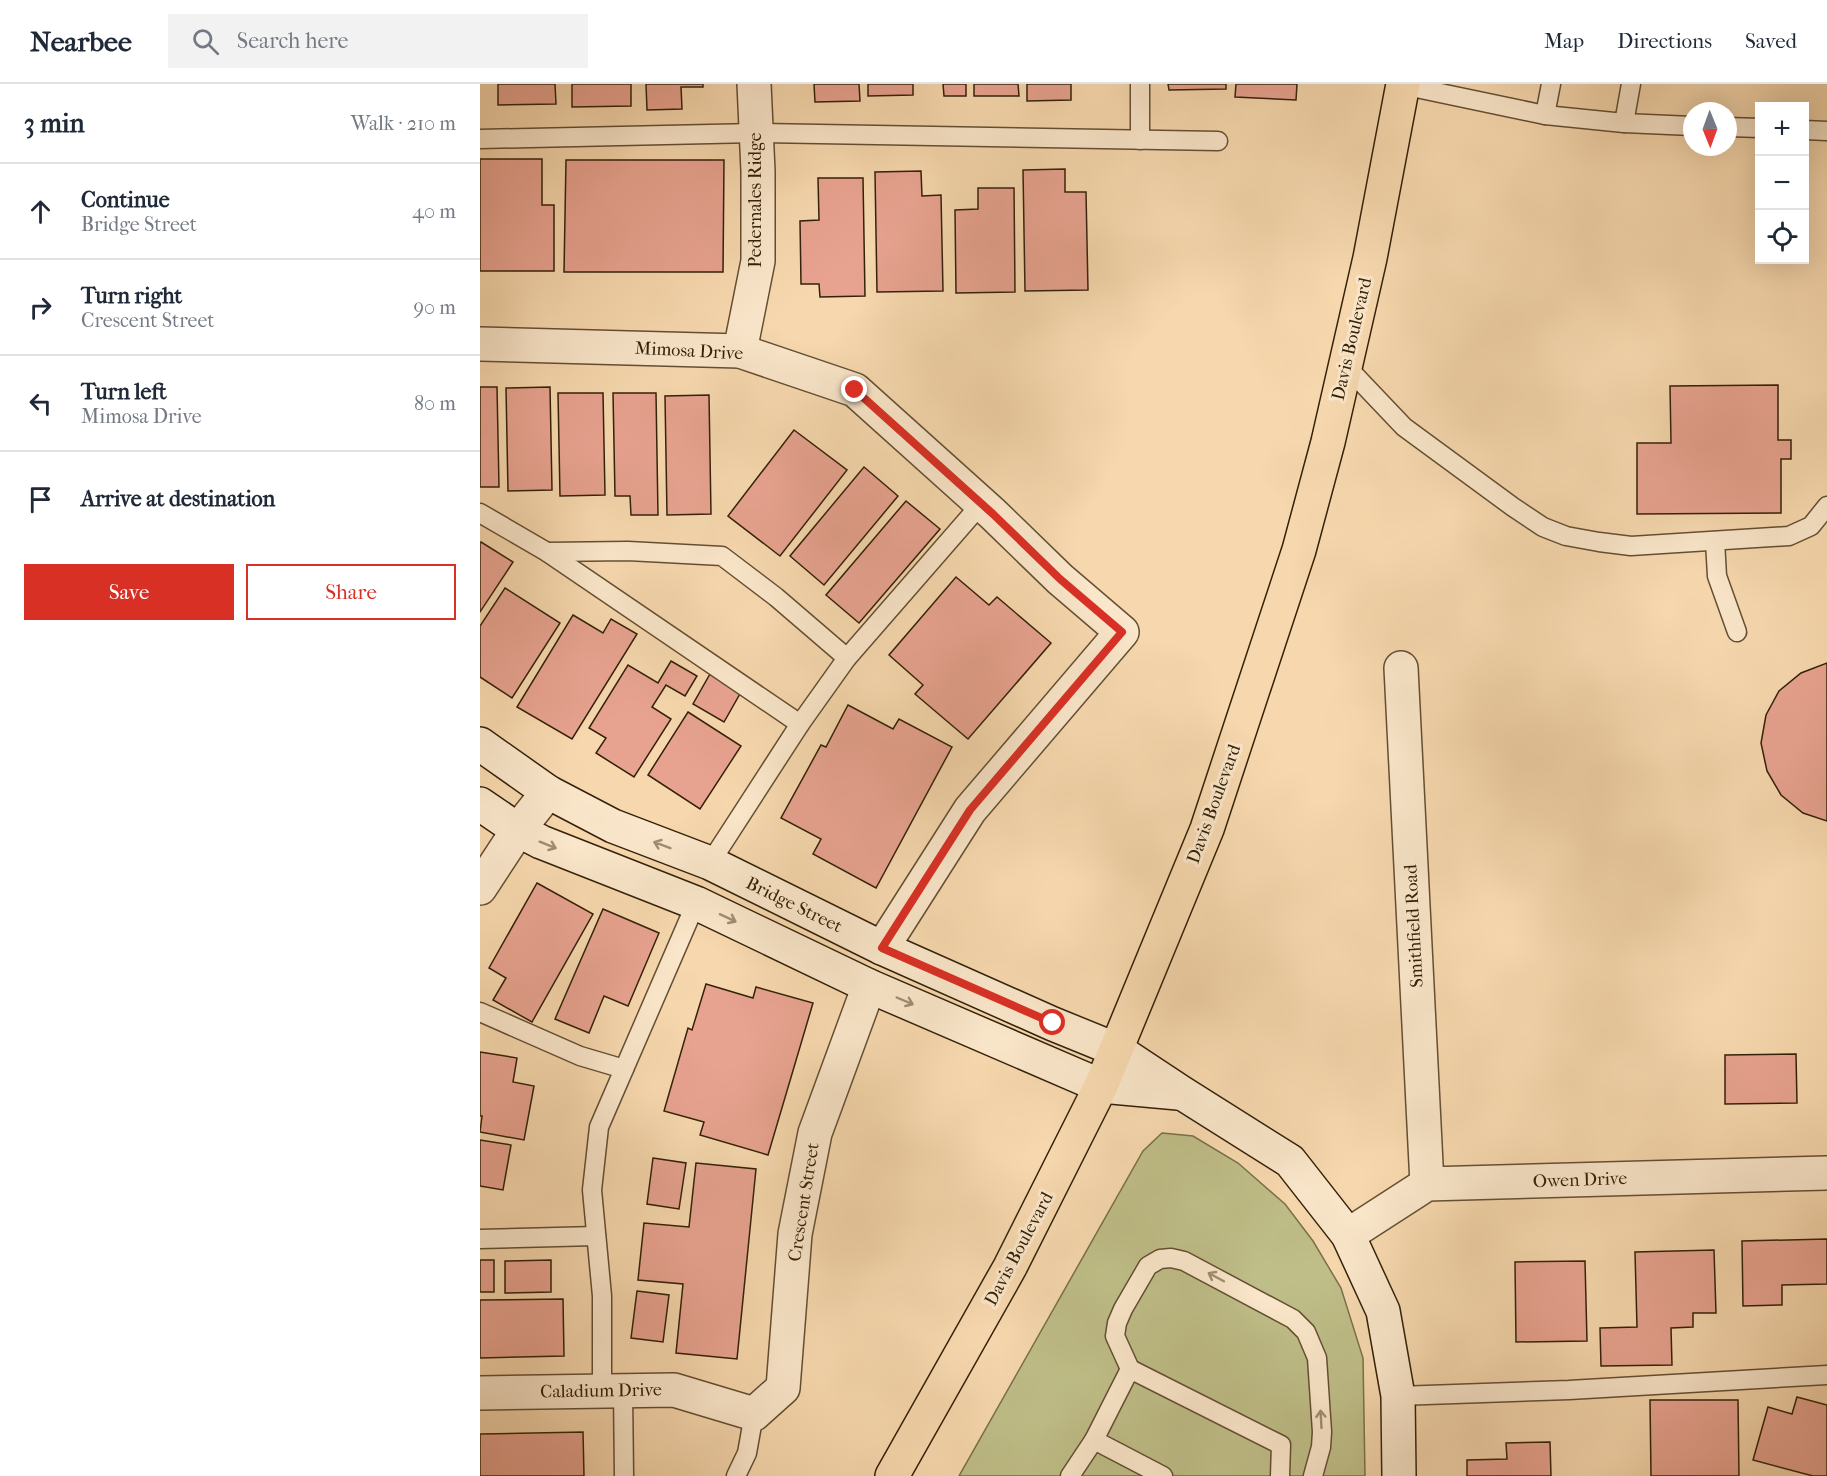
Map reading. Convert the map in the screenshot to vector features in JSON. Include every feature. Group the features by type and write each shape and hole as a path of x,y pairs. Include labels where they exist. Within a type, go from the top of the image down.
{"main road":[{"name":"Davis Boulevard","path":"896,1475 1010,1267 1101,1086 1211,818 1299,550 1328,442 1370,258 1403,85"}],"street":[{"name":"Pedernales Ridge","path":"740,351 758,261 758,171 754,84"},
{"name":"Mimosa Drive","path":"480,344 740,351 855,390 1060,579 1122,632 970,810 882,948"},
{"name":"Smithfield Road","path":"1401,668 1427,1184"},
{"name":"Bridge Street","path":"480,744 548,792 613,826 710,863 882,948 1117,1050"},
{"path":"480,888 518,830 548,792"},
{"path":"480,804 518,830 541,842 696,903 869,986 1101,1086 1182,1093"},
{"name":"Crescent Street","path":"754,1414 783,1388 795,1234 815,1133 869,986"},
{"path":"1117,1050 1290,1161 1348,1235 1383,1311 1398,1396 1399,1476"},
{"name":"Owen Drive","path":"1427,1184 1827,1173"},
{"path":"1348,1235 1427,1184"},
{"name":"Caladium Drive","path":"480,1393 674,1390 754,1414"}],"lane":[{"path":"1140,84 1140,140"},
{"path":"1545,115 1551,84"},
{"path":"1624,123 1631,84"},
{"path":"1403,85 1545,115 1624,123 1683,126"},
{"path":"1737,127 1755,128"},
{"path":"1809,130 1827,131"},
{"path":"480,139 755,133 1218,141"},
{"path":"1346,366 1404,427 1513,507 1544,527 1566,536 1630,546 1789,536 1810,526 1827,506"},
{"path":"710,863 800,724 847,658 981,504"},
{"path":"480,513 547,552 800,724"},
{"path":"1715,541 1717,576 1737,632"},
{"path":"547,552 628,551 722,556 776,597 847,658"},
{"path":"624,1476 612,1391 592,1190 599,1127 696,903"},
{"path":"480,1012 580,1056 624,1069"},
{"path":"480,1239 596,1236"},
{"path":"1280,1476 1281,1445 1130,1369 1115,1335 1117,1323 1148,1266 1160,1259 1171,1258 1184,1261 1293,1319 1306,1332 1317,1358 1322,1432 1322,1447 1313,1476"},
{"path":"1070,1476 1094,1440 1130,1369"},
{"path":"1398,1396 1569,1390 1827,1375"},
{"path":"736,1476 747,1453 754,1414"},
{"path":"1094,1440 1163,1476"}],"shaded area":[{"path":"1162,1133 1193,1136 1238,1163 1285,1204 1313,1241 1341,1288 1363,1358 1365,1476 959,1476 1143,1151"}],"building":[{"path":"498,84 555,84 556,104 498,105"},
{"path":"572,84 631,84 631,106 572,107"},
{"path":"646,84 703,84 703,87 681,87 682,109 647,110"},
{"path":"814,84 859,84 860,101 815,102"},
{"path":"868,84 913,84 913,95 868,96"},
{"path":"943,84 966,84 966,96 944,96"},
{"path":"974,84 1018,84 1019,96 974,96"},
{"path":"1027,84 1071,84 1071,100 1027,101"},
{"path":"1168,84 1226,84 1226,89 1169,90"},
{"path":"1236,84 1297,84 1296,100 1235,97"},
{"path":"480,159 542,159 542,205 554,205 554,271 480,271"},
{"path":"566,160 724,160 723,272 564,272"},
{"path":"1065,169 1065,192 1086,192 1088,290 1025,291 1023,170"},
{"path":"921,171 922,196 941,195 943,291 877,292 875,172"},
{"path":"818,178 863,178 865,296 820,297 819,284 801,284 800,221 819,220"},
{"path":"978,188 1014,188 1015,292 956,293 955,210 978,209"},
{"path":"1778,385 1778,440 1791,440 1791,459 1781,459 1781,513 1637,514 1637,443 1671,443 1670,386"},
{"path":"480,387 497,387 499,487 480,487"},
{"path":"550,387 552,490 508,491 506,388"},
{"path":"558,393 603,393 605,495 560,496"},
{"path":"613,393 656,393 658,515 631,515 630,496 615,496"},
{"path":"709,395 711,514 667,515 665,396"},
{"path":"794,430 847,470 780,556 728,516"},
{"path":"864,467 898,496 824,585 790,556"},
{"path":"906,501 940,529 859,623 826,595"},
{"path":"480,543 513,562 480,612"},
{"path":"956,577 989,605 997,597 1051,643 968,739 915,694 923,685 889,655"},
{"path":"505,588 560,623 512,698 480,677 480,626"},
{"path":"573,615 603,633 611,619 637,634 572,739 517,707"},
{"path":"671,661 697,676 685,696 666,685 652,707 671,719 634,777 596,753 606,738 589,728 628,665 658,683"},
{"path":"1827,663 1827,821 1803,813 1781,795 1767,771 1761,743 1766,715 1779,691 1801,673"},
{"path":"710,674 741,692 724,722 693,704"},
{"path":"848,705 893,729 899,719 952,747 876,888 813,854 821,839 781,818 821,745 826,747"},
{"path":"688,712 741,746 700,809 648,775"},
{"path":"537,883 593,914 532,1022 493,1000 506,978 489,968"},
{"path":"603,909 659,933 628,1006 604,996 589,1033 555,1019"},
{"path":"706,984 753,998 756,987 813,1003 768,1155 700,1135 704,1122 664,1111 688,1028 692,1030"},
{"path":"480,1052 517,1058 513,1082 534,1086 524,1140 480,1132 482,1116 480,1116"},
{"path":"1796,1054 1797,1103 1725,1104 1725,1055"},
{"path":"480,1140 511,1145 503,1190 480,1186"},
{"path":"653,1158 686,1163 679,1209 647,1204"},
{"path":"696,1163 756,1169 737,1359 676,1353 683,1284 638,1280 644,1223 689,1227"},
{"path":"1827,1239 1827,1284 1782,1285 1782,1305 1743,1306 1742,1241"},
{"path":"1714,1250 1716,1313 1693,1313 1693,1327 1671,1328 1672,1365 1601,1366 1600,1328 1637,1327 1635,1252"},
{"path":"480,1260 494,1260 494,1292 480,1292"},
{"path":"551,1260 551,1292 505,1293 505,1261"},
{"path":"1585,1261 1587,1341 1516,1342 1515,1262"},
{"path":"637,1291 669,1295 663,1342 631,1338"},
{"path":"563,1299 564,1356 480,1358 480,1300"},
{"path":"1797,1397 1827,1405 1827,1476 1813,1476 1753,1460 1768,1407 1792,1414"},
{"path":"1650,1400 1738,1400 1739,1476 1651,1476"},
{"path":"583,1432 584,1476 480,1476 480,1434"},
{"path":"1550,1442 1551,1476 1467,1476 1467,1460 1507,1459 1506,1443"}],"route":[{"path":"855,390 993,514 1060,579 1122,632 970,810 882,948 1053,1023"}]}
